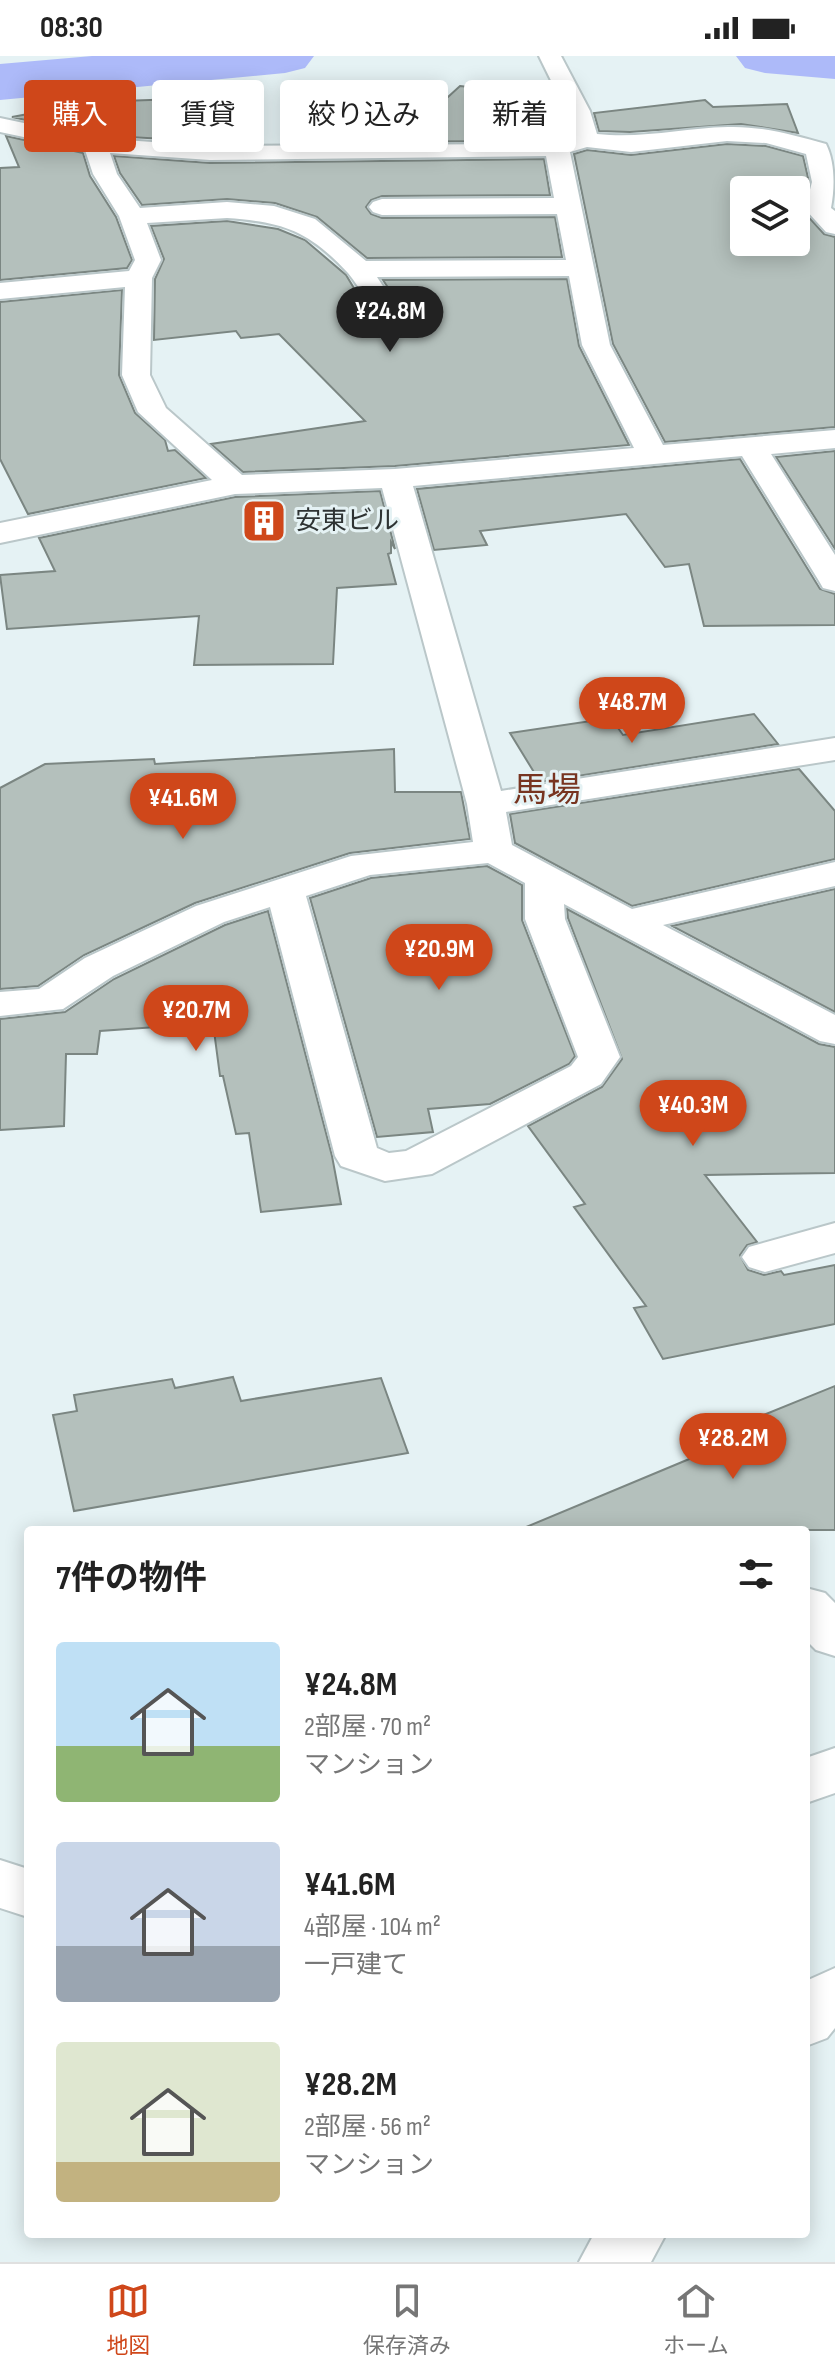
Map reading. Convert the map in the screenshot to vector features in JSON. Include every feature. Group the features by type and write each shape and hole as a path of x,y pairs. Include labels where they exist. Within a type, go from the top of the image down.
{"street":[{"path":"550,56 578,111 587,140"},
{"path":"0,125 24,130"},
{"path":"576,143 587,140 631,145 727,134 767,136 808,145 817,149 825,182 818,209 835,226"},
{"path":"136,148 210,153 464,149"},
{"path":"97,152 105,174 132,216 148,260 139,278 136,375 153,412 235,485"},
{"path":"558,152 596,345 652,454"},
{"path":"382,207 569,206"},
{"path":"132,216 227,210 274,214 306,225 359,269 391,320"},
{"path":"359,269 581,268"},
{"path":"0,291 139,278"},
{"path":"0,533 235,485 395,478 835,439"},
{"path":"751,446 835,581"},
{"path":"395,478 486,804 494,851"},
{"path":"486,804 835,749"},
{"path":"0,1004 49,1000 99,967 210,914 365,864 494,851 835,1032"},
{"path":"625,922 835,874"},
{"path":"285,890 357,1156 385,1167 416,1164 586,1075 599,1057 545,919 544,878"},
{"path":"765,1257 835,1238"},
{"path":"810,1611 835,1636"},
{"path":"810,1779 835,1770"},
{"path":"0,1884 24,1892"},
{"path":"810,2015 835,1993"},
{"path":"612,2262 631,2238"}],"building":[{"path":"460,86 464,86 464,141 448,141 448,97"},
{"path":"136,100 152,100 152,138 136,137"},
{"path":"705,100 713,107 787,104 798,133 741,124 630,132 599,131 594,113"},
{"path":"6,136 24,140 24,152 83,153 90,176 116,217 132,260 127,268 0,280 0,168 19,167"},
{"path":"727,144 766,146 803,156 808,176 730,176 730,256 810,256 810,219 824,234 835,237 835,427 665,442 613,344 574,154 587,150 631,155"},
{"path":"114,156 210,163 544,159 550,195 382,196 371,200 366,207 371,214 382,218 555,217 562,257 367,258 317,217 275,203 227,199 142,205 120,173"},
{"path":"227,221 278,229 305,240 346,275 378,328 390,331 404,328 408,318 383,280 567,279 579,346 629,445 395,466 243,472 211,444 365,421 279,334 241,338 236,331 154,340 155,279 164,259 151,226"},
{"path":"122,290 119,375 135,413 165,440 168,451 175,450 206,478 28,514 0,459 0,302"},
{"path":"835,451 835,549 776,457"},
{"path":"740,459 820,589 835,594 835,625 704,626 689,564 665,567 626,514 480,531 487,545 434,550 417,489"},
{"path":"380,491 395,549 391,542 391,553 388,554 396,584 337,588 333,664 194,665 199,616 7,629 0,575 55,571 39,538 235,497"},
{"path":"754,714 778,744 540,782 510,733 611,718 623,735"},
{"path":"394,749 395,792 461,792 470,839 350,853 195,903 84,955 38,986 0,989 0,788 45,764 154,759 155,764"},
{"path":"799,769 835,811 835,859 632,906 515,843 510,814"},
{"path":"487,866 522,885 522,920 575,1056 569,1064 490,1104 428,1109 433,1132 377,1137 310,898 371,878"},
{"path":"835,889 835,1012 672,926"},
{"path":"567,909 819,1044 835,1047 835,1173 705,1175 757,1242 747,1245 740,1255 748,1270 764,1275 781,1271 784,1275 835,1265 835,1324 663,1359 634,1308 646,1306 574,1207 585,1204 528,1126 602,1087 622,1059"},
{"path":"268,911 332,1156 341,1204 261,1212 249,1133 236,1134 223,1076 220,1076 213,1023 100,1031 97,1054 66,1054 64,1126 0,1130 0,1019 65,1012 114,979 225,925"},
{"path":"233,1377 241,1401 381,1378 408,1453 74,1511 53,1415 77,1411 74,1395 172,1379 175,1388"},
{"path":"835,1386 835,1530 810,1530 810,1526 529,1526 718,1447 709,1437"}],"waterway":[{"path":"0,82 285,56"},
{"path":"765,56 835,62"}],"place":[{"name":"安東ビル","path":"264,521"}],"district":[{"name":"馬場","path":"547,790"}]}
